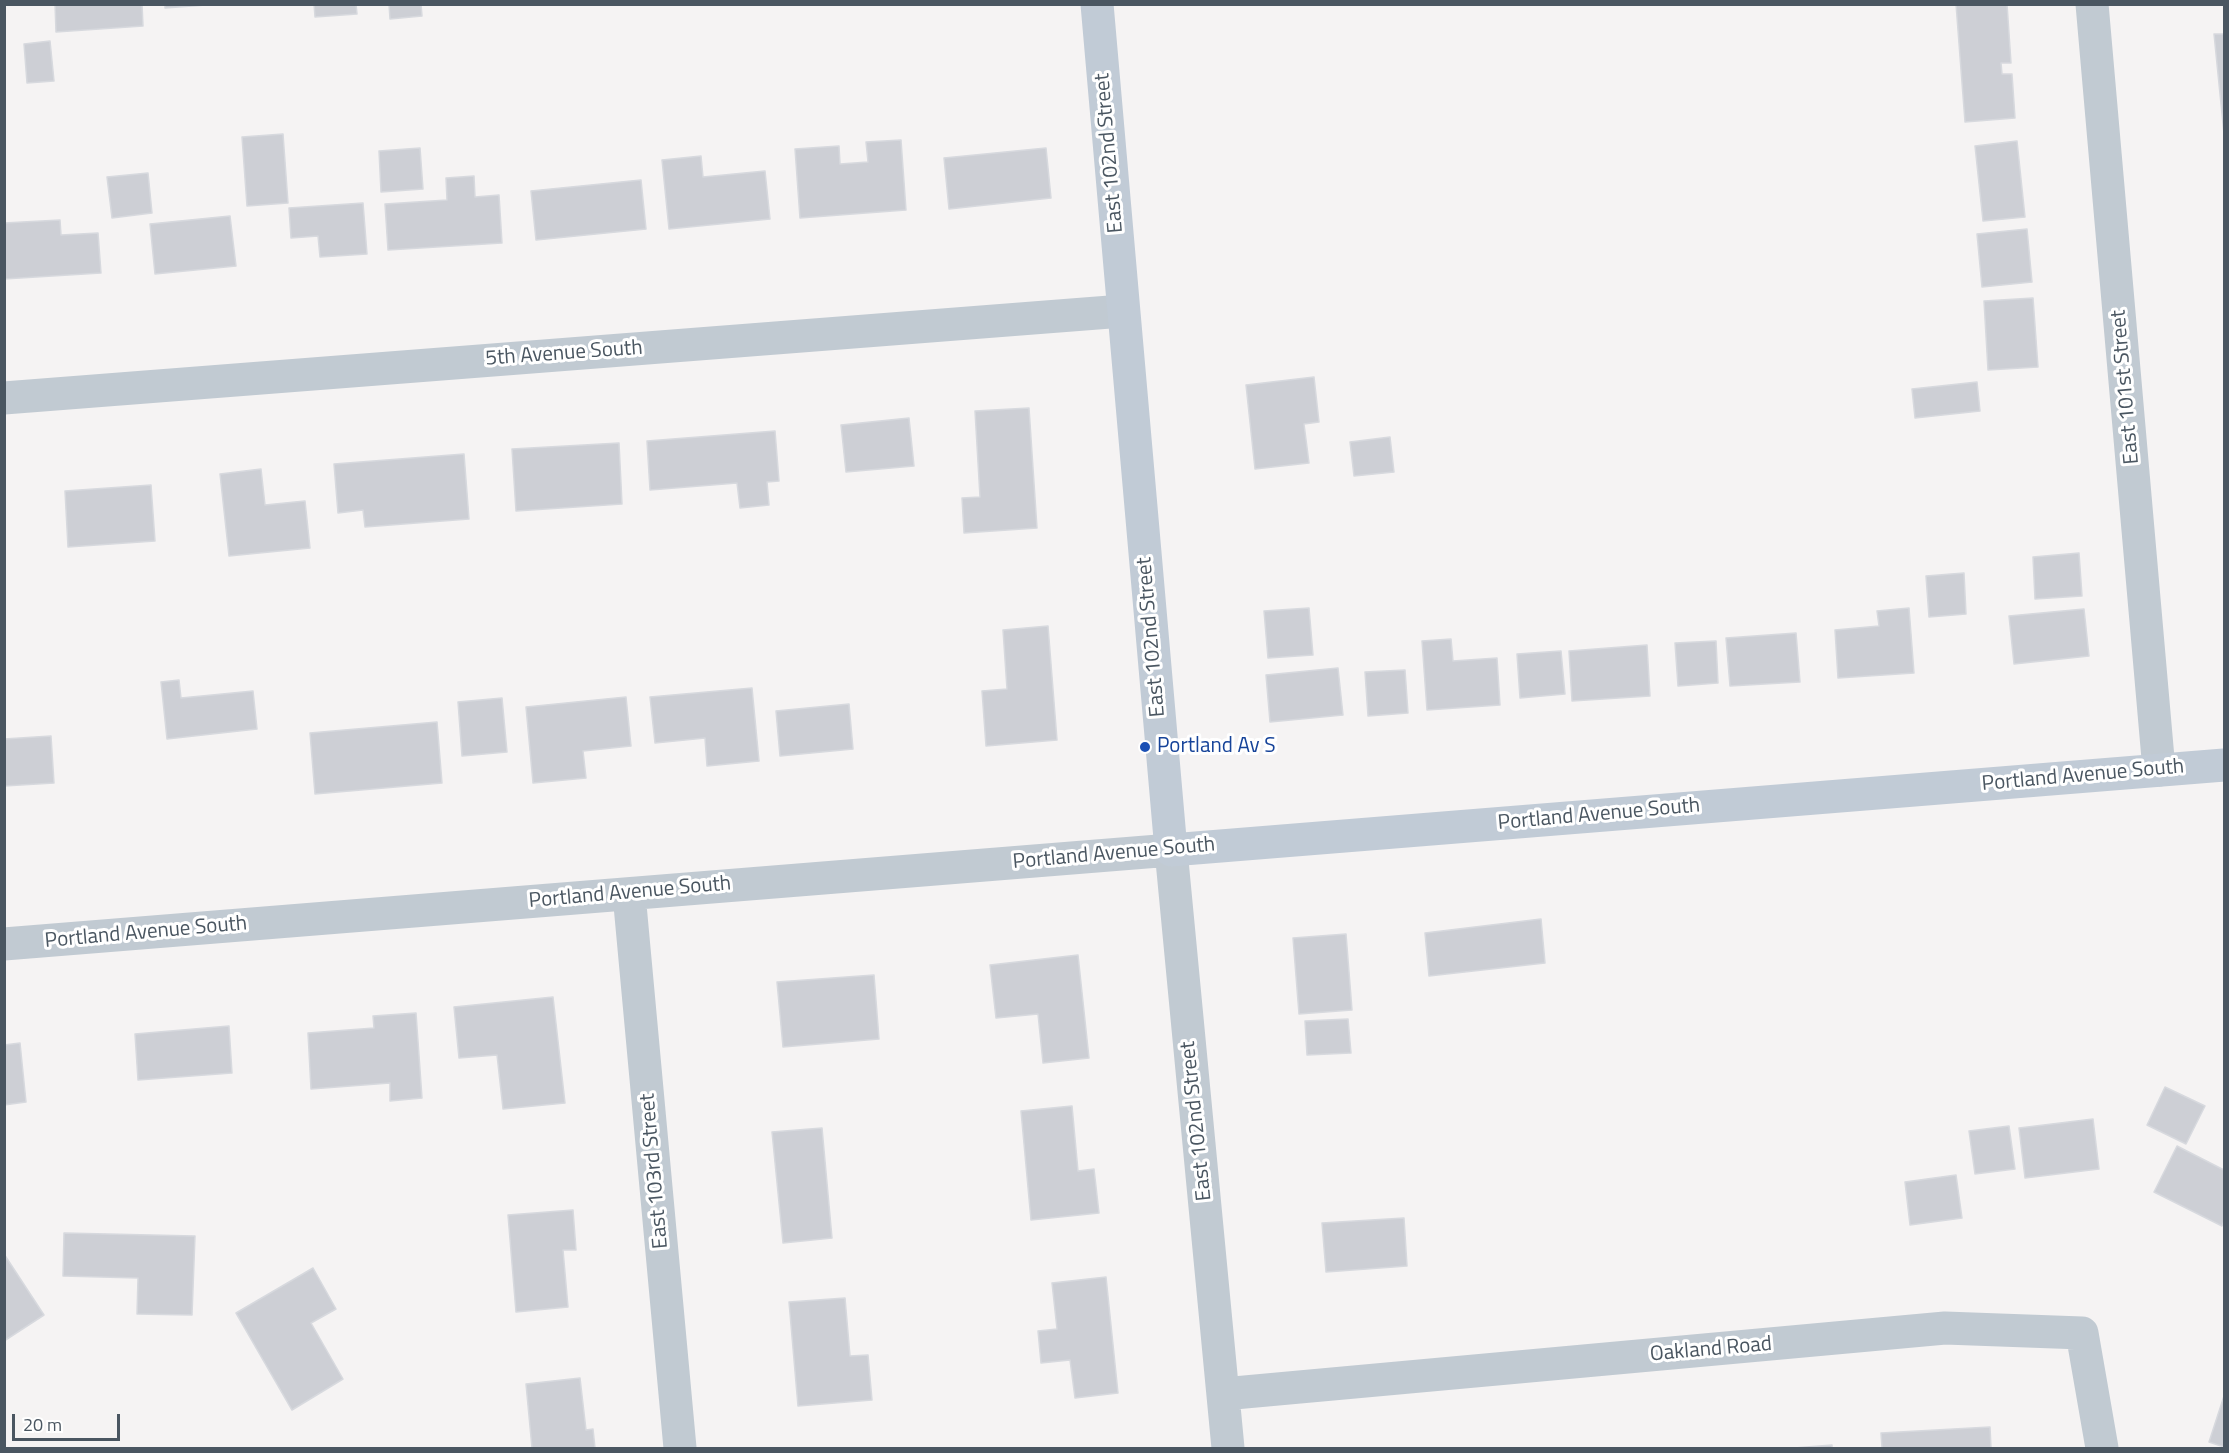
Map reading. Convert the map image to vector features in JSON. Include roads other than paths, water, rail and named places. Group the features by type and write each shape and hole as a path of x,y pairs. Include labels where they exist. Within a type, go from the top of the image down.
{"street":[{"name":"East 102nd Street","path":"1097,4 1171,850 1228,1449"},
{"name":"East 101st Street","path":"2092,4 2159,770"},
{"name":"5th Avenue South","path":"4,398 1123,311"},
{"name":"Portland Avenue South","path":"4,944 2224,765"},
{"name":"East 103rd Street","path":"629,894 680,1449"},
{"name":"Oakland Road","path":"1223,1394 1945,1328 2082,1333 2102,1449"}],"place":[{"name":"Portland Av S","path":"1145,747"}]}
